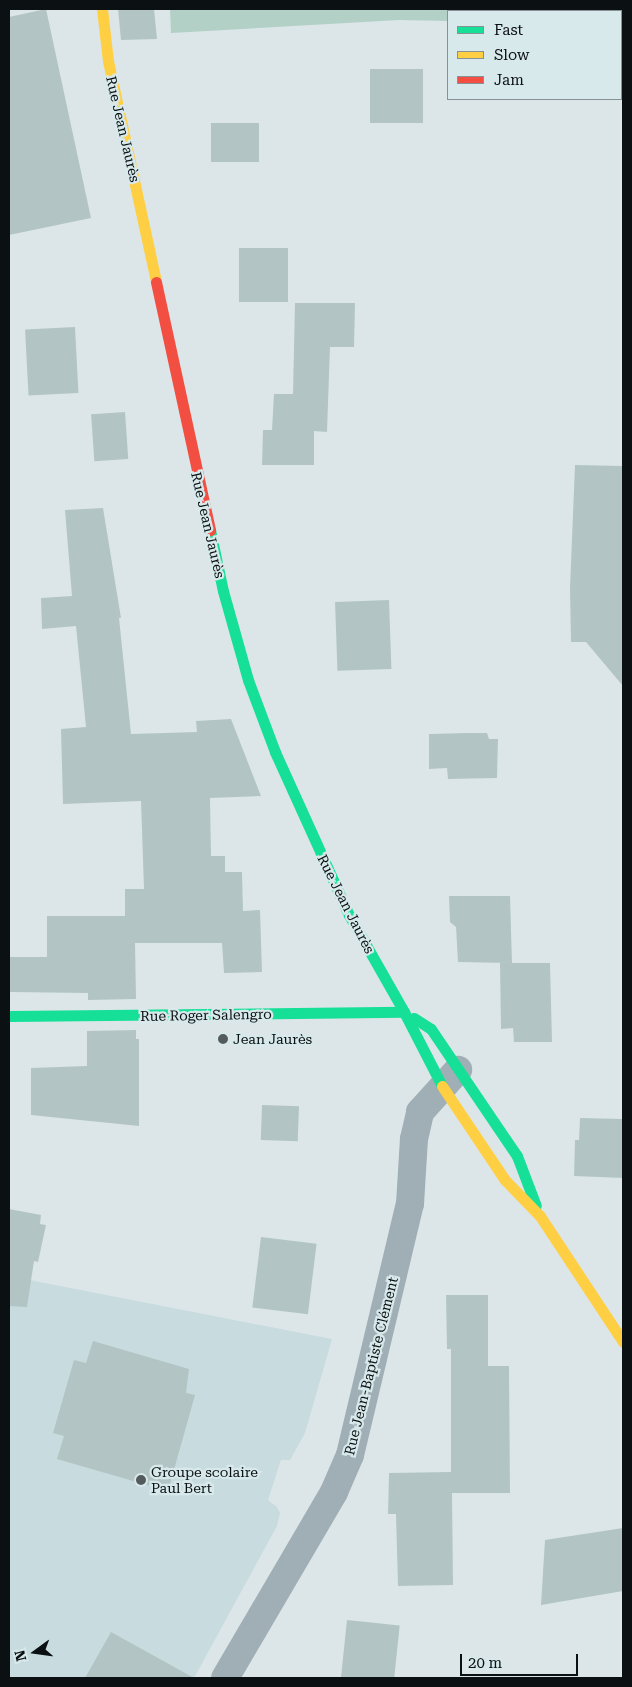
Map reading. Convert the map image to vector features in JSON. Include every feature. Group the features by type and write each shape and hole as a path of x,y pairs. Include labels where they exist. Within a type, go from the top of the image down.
{"street":[{"name":"Rue Jean Jaurès","path":"102,9 108,61 199,484 223,591 248,680 275,752 349,915 404,1012 451,1078 517,1156 540,1216"},
{"name":"Rue Jean Jaurès","path":"404,1012 431,1028 451,1078 505,1180 540,1216 623,1342"},
{"name":"Rue Roger Salengro","path":"9,1016 404,1012"},
{"name":"Rue Jean-Baptiste Clément","path":"225,1678 334,1492 350,1455 410,1204 414,1139 420,1112 451,1078"}],"shaded area":[{"name":"Groupe scolaire Paul Bert","path":"9,1276 332,1339 305,1433 290,1460 281,1460 268,1500 277,1507 280,1513 277,1526 194,1678 9,1678"}],"green space":[{"path":"170,9 623,9 623,28 622,10 447,10 447,21 399,20 171,33"}],"building":[{"path":"46,9 91,218 9,235 9,17"},
{"path":"118,9 154,9 157,39 121,40"},
{"path":"370,69 423,69 423,123 370,123"},
{"path":"211,123 259,123 259,162 211,162"},
{"path":"239,248 288,248 288,302 239,302"},
{"path":"295,303 355,303 354,347 330,347 327,432 314,431 314,465 262,465 263,430 272,430 274,394 293,394"},
{"path":"75,327 78,393 29,396 25,330"},
{"path":"125,412 128,459 94,461 91,414"},
{"path":"575,465 623,466 623,686 586,642 571,642 570,588"},
{"path":"103,508 121,618 119,618 131,734 197,732 196,721 231,719 261,796 210,798 211,856 225,856 225,872 242,872 243,911 260,910 262,972 224,973 222,943 135,943 136,999 88,1000 88,993 9,992 9,957 47,957 47,916 125,916 125,889 144,889 141,801 63,804 61,729 86,727 76,626 42,629 41,598 72,596 65,510"},
{"path":"389,600 391,669 337,671 335,602"},
{"path":"487,733 489,739 498,739 497,778 448,779 447,768 429,769 429,734"},
{"path":"449,896 510,896 512,963 458,962 456,927 450,922"},
{"path":"500,963 550,963 552,1042 514,1042 513,1028 501,1029"},
{"path":"136,1030 136,1039 139,1039 139,1126 31,1115 31,1068 87,1066 87,1031"},
{"path":"262,1105 299,1106 298,1141 261,1140"},
{"path":"580,1118 623,1119 623,1178 574,1176 575,1140 579,1140"},
{"path":"9,1209 41,1215 40,1224 46,1225 38,1262 34,1261 27,1307 9,1306"},
{"path":"261,1237 317,1244 308,1314 252,1307"},
{"path":"446,1295 488,1295 488,1366 509,1366 510,1493 452,1493 453,1585 398,1586 396,1514 388,1514 389,1473 451,1472 451,1349 447,1349"},
{"path":"93,1341 189,1369 186,1393 195,1395 168,1491 57,1459 64,1436 53,1433 74,1360 86,1363"},
{"path":"623,1528 623,1591 541,1605 545,1540"},
{"path":"347,1620 400,1626 394,1678 341,1678"},
{"path":"111,1632 194,1678 85,1678"}],"traffic: fast":[{"path":"210,530 223,591 248,680 275,752 349,915 404,1012 442,1086"},
{"path":"9,1016 404,1012"},
{"path":"414,1018 431,1029 517,1156 536,1206"}],"traffic: slow":[{"path":"102,9 108,61 156,282"},
{"path":"442,1086 505,1180 540,1216 623,1342"}],"traffic: jam":[{"path":"156,282 210,530"}],"place":[{"name":"Jean Jaurès","path":"223,1039"},
{"name":"Groupe scolaire Paul Bert","path":"141,1480"}]}
